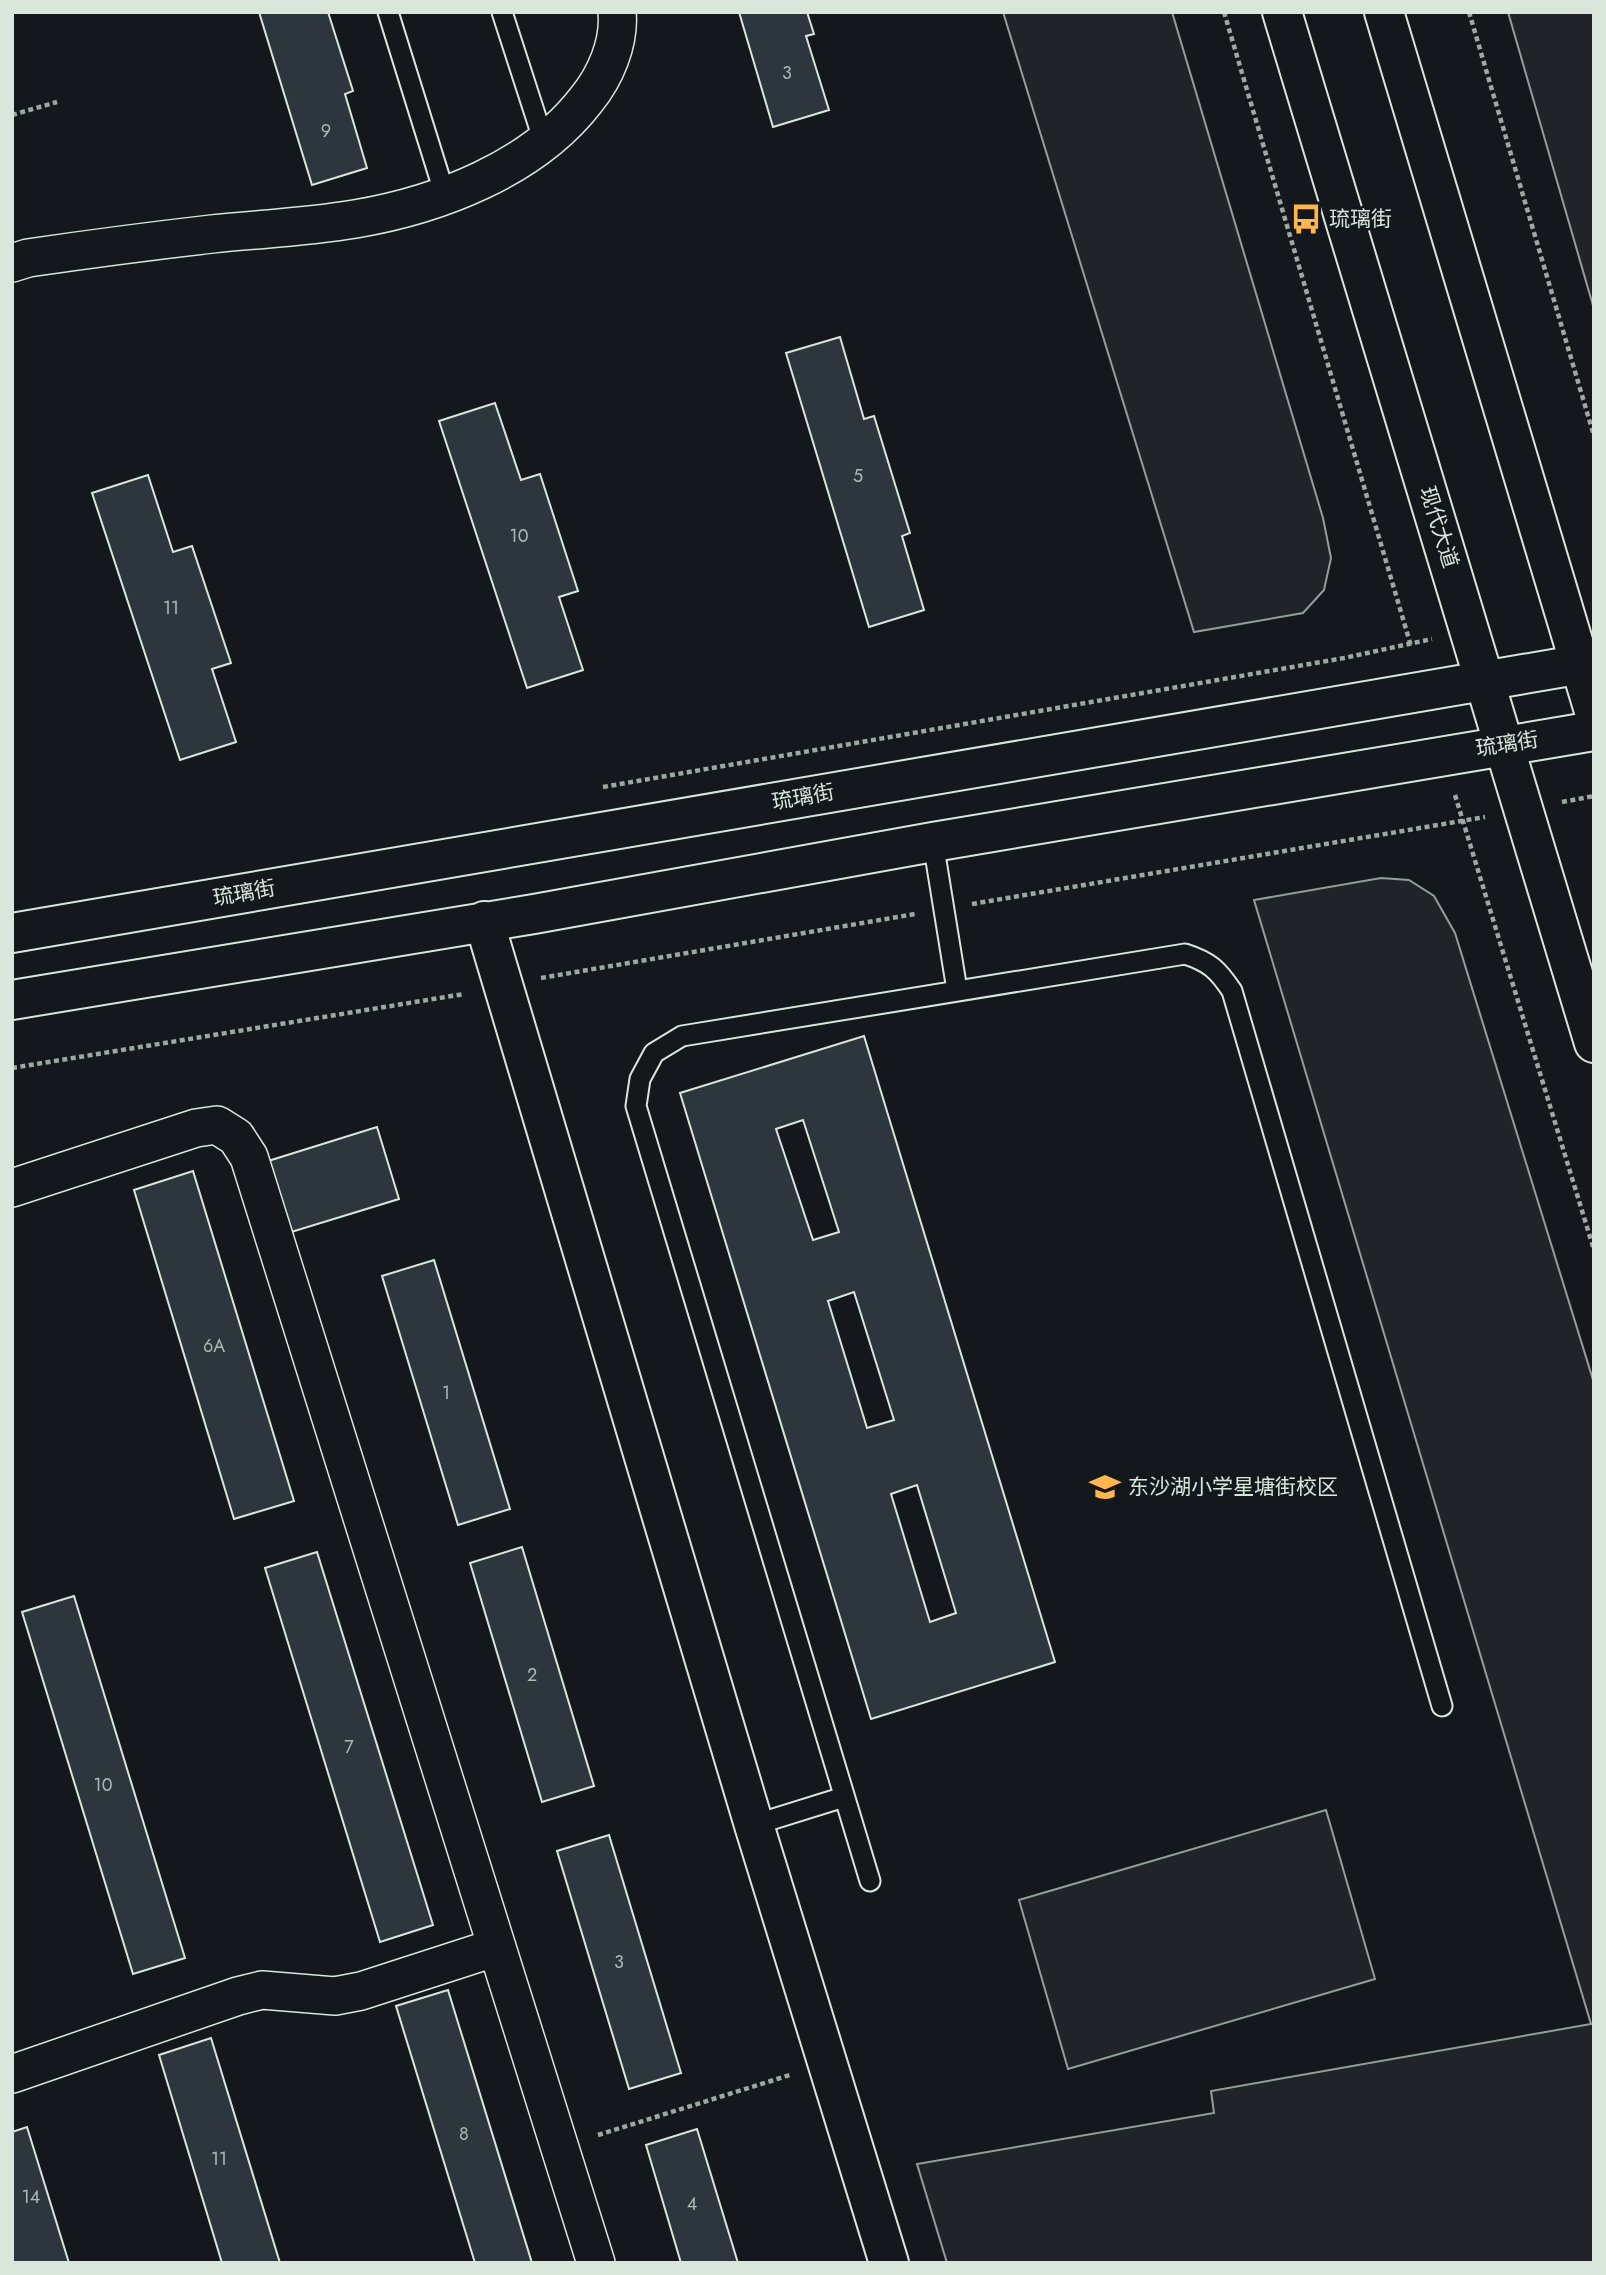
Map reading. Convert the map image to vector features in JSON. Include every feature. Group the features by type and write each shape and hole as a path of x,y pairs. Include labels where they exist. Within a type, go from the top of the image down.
{"main road":[{"name":"现代大道","path":"1282,12 1594,1043"},
{"path":"1384,12 1533,502 1586,663 1594,711"},
{"name":"琉璃街","path":"12,933 1586,663"},
{"name":"琉璃街","path":"12,1000 484,922 933,842 1594,731"},
{"path":"484,922 754,1825 889,2263"}],"street":[{"path":"12,263 28,258 130,243 355,219 445,195 498,172 544,142 574,116 599,84 611,55 617,12"},
{"path":"12,1188 196,1128 217,1125 236,1137 249,1157 596,2263"},
{"path":"12,2074 238,1996 262,1990 335,1996 361,1991 497,1947"}],"lane":[{"path":"388,12 445,195"},
{"path":"502,12 544,142"},
{"path":"933,842 957,990"},
{"path":"870,1881 636,1106 640,1079 654,1053 682,1036 1185,954 1205,961 1220,974 1233,991 1442,1706"},
{"path":"754,1825 844,1797"}],"path":[{"path":"1224,12 1424,691"},
{"path":"1469,12 1594,436"},
{"path":"12,115 57,102"},
{"path":"595,789 1344,658 1469,631"},
{"path":"1443,755 1594,1250"},
{"path":"12,1068 1462,821 1594,796"},
{"path":"560,2148 801,2071"}],"shaded area":[{"path":"1003,12 1172,12 1323,518 1331,558 1324,590 1303,613 1194,632"},
{"path":"1508,12 1594,12 1594,309"},
{"path":"1381,878 1409,880 1434,896 1455,933 1594,1383 1594,2263 947,2263 917,2164 1214,2113 1211,2091 1591,2024 1254,900"},
{"path":"1326,1810 1375,1979 1068,2069 1019,1900"}],"building":[{"path":"259,12 328,12 353,91 345,94 367,168 312,185"},
{"path":"739,12 807,12 814,34 806,36 829,110 773,127"},
{"path":"840,337 864,419 874,416 910,533 902,536 924,610 869,627 786,353"},
{"path":"495,403 521,480 540,474 578,591 559,597 583,670 527,688 439,421"},
{"path":"148,475 173,552 192,546 231,663 212,669 236,742 180,760 92,493"},
{"path":"864,1036 1055,1662 871,1719 680,1093","holes":["803,1120 839,1232 813,1240 776,1129","854,1292 894,1420 867,1428 828,1301","917,1485 956,1613 930,1622 891,1494"]},
{"path":"377,1127 399,1199 288,1233 265,1162"},
{"path":"193,1171 294,1501 234,1519 134,1190"},
{"path":"434,1260 510,1509 458,1525 382,1276"},
{"path":"522,1547 594,1786 542,1802 470,1563"},
{"path":"317,1552 433,1925 380,1942 265,1568"},
{"path":"74,1596 185,1958 133,1974 22,1612"},
{"path":"609,1835 681,2073 629,2089 557,1851"},
{"path":"448,1990 532,2263 475,2263 396,2006"},
{"path":"211,2038 280,2263 222,2263 159,2055"},
{"path":"27,2127 69,2263 12,2263 12,2132"},
{"path":"697,2129 738,2263 681,2263 646,2145"}],"place":[{"name":"琉璃街","path":"1306,219"},
{"name":"东沙湖小学星塘街校区","path":"1105,1487"}]}
